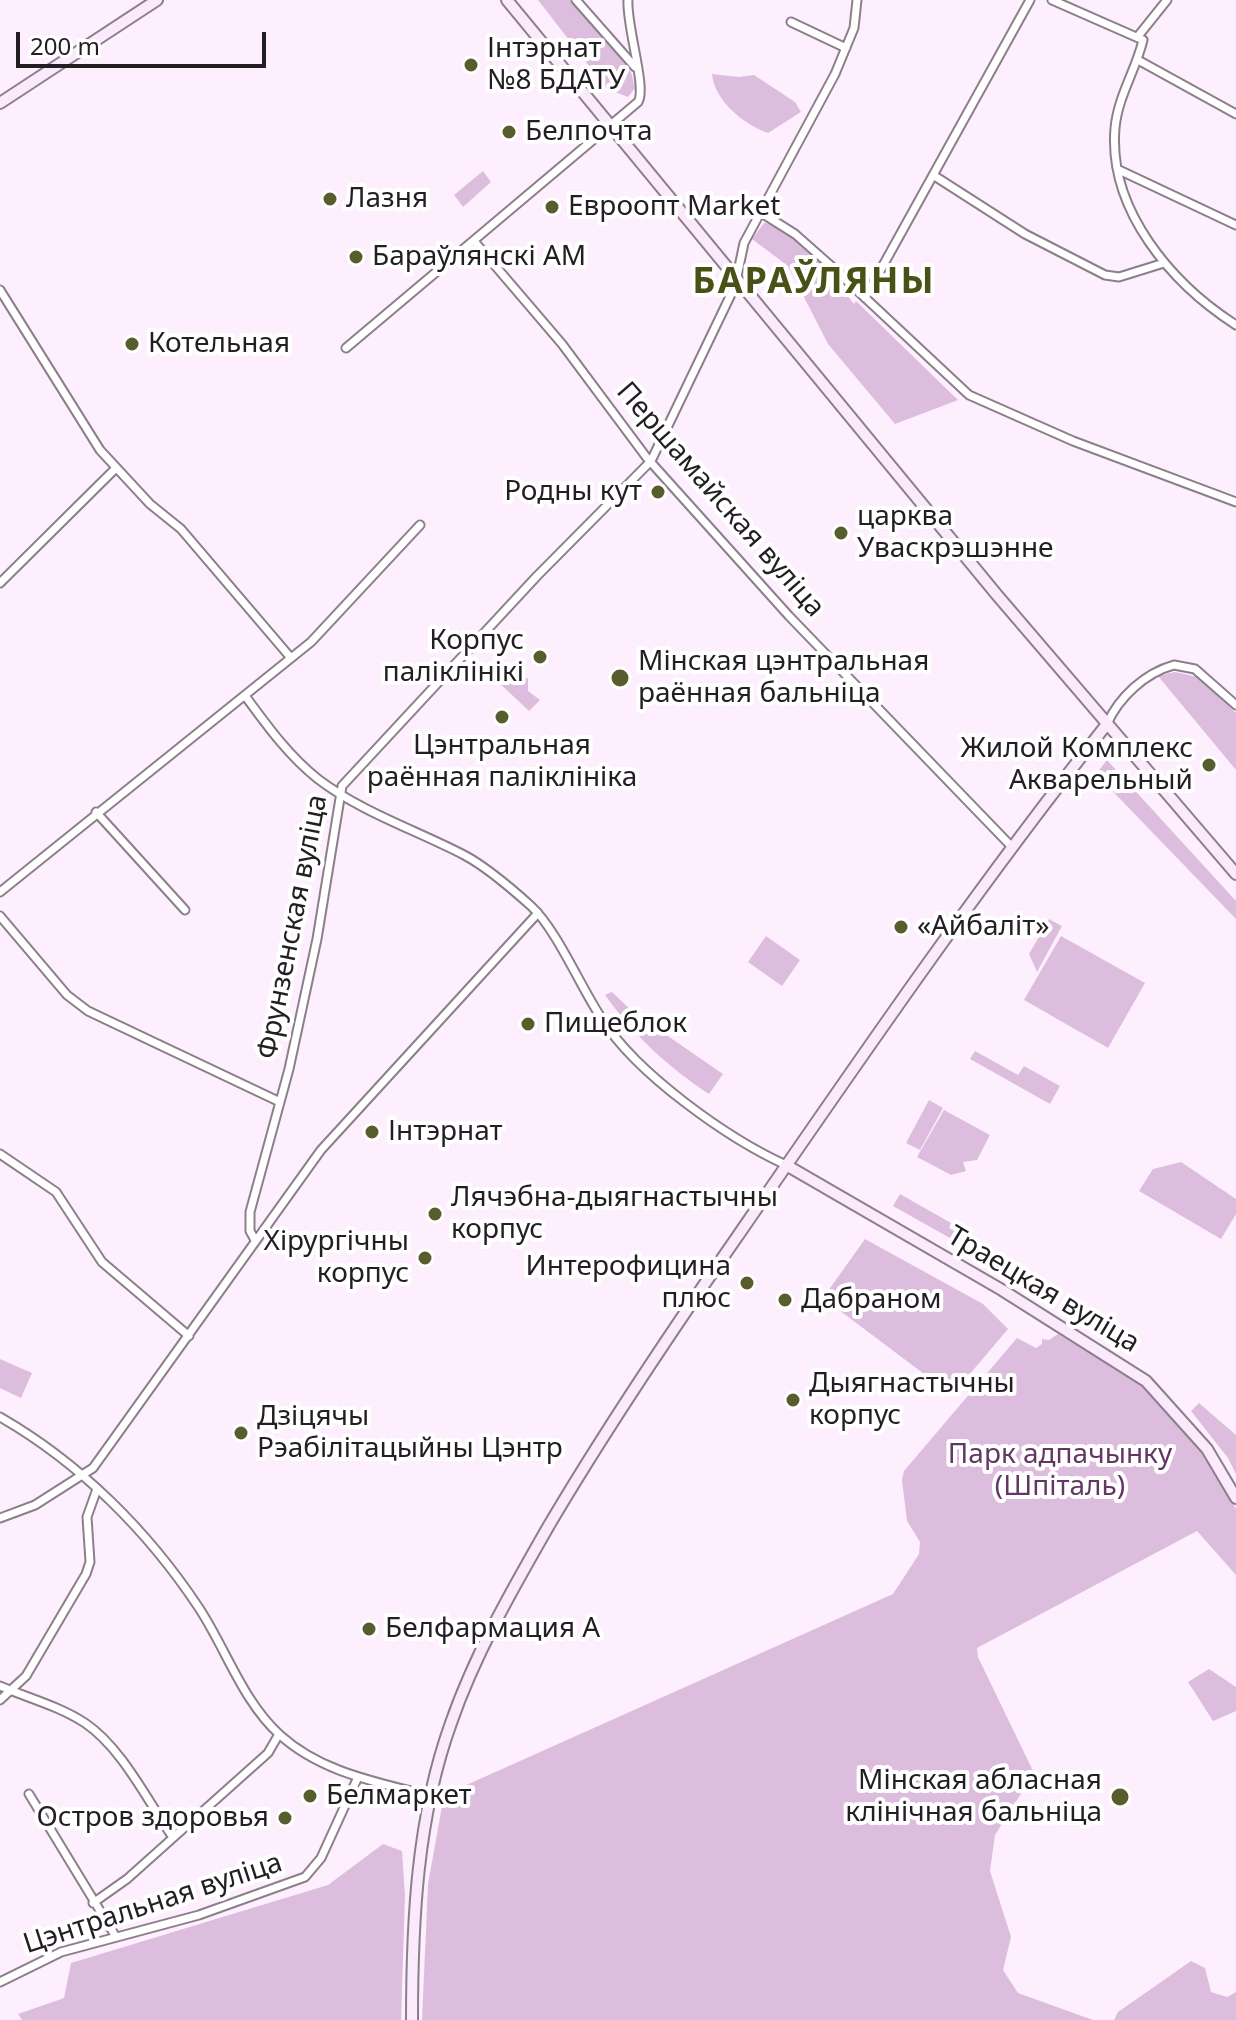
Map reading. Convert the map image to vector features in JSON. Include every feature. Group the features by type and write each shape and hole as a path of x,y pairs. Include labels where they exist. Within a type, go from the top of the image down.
{"main road":[{"path":"0,103 157,0"},
{"path":"507,0 1107,724 1236,874"},
{"path":"412,2020 420,1868 430,1796 450,1725 469,1676 519,1577 614,1417 786,1165 1011,846 1107,724"},
{"name":"Траецкая вуліца","path":"786,1165 1002,1290 1146,1381 1207,1449 1236,1498"}],"street":[{"path":"576,0 638,70"},
{"path":"346,348 641,99 638,70 629,36 628,0"},
{"name":"Фрунзенская вуліца","path":"255,1240 250,1231 250,1212 280,1102 317,939 340,791 365,758 651,461 735,286 735,273 744,243 846,48 856,22 857,0"},
{"path":"865,298 1030,0"},
{"path":"1052,0 1139,35 1143,40 1117,117 1119,170 1140,226 1164,263 1204,303 1236,325"},
{"path":"1139,35 1167,0"},
{"path":"791,22 846,48"},
{"path":"1138,60 1236,114"},
{"path":"1119,170 1236,225"},
{"path":"933,175 1025,234 1105,275 1119,277 1164,263"},
{"path":"760,212 795,234 969,395 1073,441 1236,502"},
{"name":"Першамайская вуліца","path":"474,241 562,344 651,461 789,616 1011,846"},
{"path":"0,290 64,396 116,468 150,504 181,529 291,658"},
{"path":"0,583 116,468"},
{"path":"0,892 291,658 334,620 420,525"},
{"path":"1107,724 1115,706 1136,687 1174,665 1195,669 1236,705"},
{"path":"246,697 285,748 320,780 466,856 538,913 605,1024 634,1058 672,1092 786,1165"},
{"path":"96,812 185,910"},
{"path":"1,1517 35,1505 69,1480 84,1476 189,1336 321,1150 538,913"},
{"path":"0,916 67,995 88,1011 280,1102"},
{"path":"0,1154 56,1192 102,1262 189,1336"},
{"path":"0,1417 54,1450 84,1476 150,1545 194,1601 250,1698 279,1734 327,1766 430,1796"},
{"path":"0,1700 26,1676 90,1562 87,1517 97,1489"},
{"path":"0,1686 65,1711 88,1725 106,1742 172,1836"},
{"path":"93,1903 127,1879 268,1753 279,1734"},
{"name":"Цэнтральная вуліца","path":"0,1982 32,1963 199,1915 305,1877 321,1858 358,1777"},
{"path":"29,1794 116,1937"}],"green space":[{"path":"538,0 576,0 631,72 635,88 628,97 607,89"},
{"path":"712,74 754,75 795,102 801,112 768,133 740,118 724,102"},
{"path":"483,171 491,182 463,207 454,195"},
{"path":"764,223 776,226 802,243 854,304 856,301 958,400 895,424 828,344 788,266 752,239"},
{"path":"1175,672 1198,677 1236,713 1236,770 1158,676"},
{"path":"521,674 528,679 528,691 540,700 529,711 495,679"},
{"path":"1107,760 1236,901 1236,919 1096,774"},
{"path":"1049,919 1062,926 1037,972 1029,954"},
{"path":"766,936 800,960 782,986 748,962"},
{"path":"1061,936 1145,983 1108,1048 1024,1000"},
{"path":"612,992 633,1012 723,1074 709,1094 666,1062 640,1037 605,995"},
{"path":"975,1051 1018,1075 1024,1066 1060,1086 1050,1104 970,1059"},
{"path":"929,1100 943,1108 920,1150 906,1143"},
{"path":"944,1110 990,1135 977,1160 963,1162 966,1171 951,1175 917,1157"},
{"path":"1181,1162 1236,1199 1236,1214 1221,1239 1139,1191 1153,1169"},
{"path":"900,1194 951,1223 949,1228 977,1244 973,1251 893,1206"},
{"path":"865,1239 983,1304 1008,1329 952,1395 823,1298"},
{"name":"Парк адпачынку (Шпіталь)","path":"1058,1334 1143,1385 1177,1418 1203,1453 1236,1509 1236,1575 1197,1531 977,1648 978,1657 1034,1773 995,1835 990,1871 1011,1937 1003,1970 1018,1993 1093,2020 422,2020 428,1884 444,1795 893,1594 919,1554 920,1542 907,1521 902,1480 904,1471 1017,1338 1036,1348 1042,1344 1042,1339 1049,1340"},
{"path":"0,1359 32,1373 21,1398 0,1388"},
{"path":"1199,1403 1236,1435 1236,1474 1228,1458 1191,1411"},
{"path":"1209,1669 1236,1687 1236,1711 1213,1721 1188,1682"},
{"path":"383,1844 402,1851 405,1896 401,2020 22,2020 18,2014 64,1998 71,1963 328,1885"},
{"path":"1191,1961 1205,1968 1211,1992 1227,1997 1236,1992 1236,2020 1114,2020 1118,2012"}],"place":[{"name":"Інтэрнат №8 БДАТУ","path":"471,65"},
{"name":"Белпочта","path":"509,132"},
{"name":"Лазня","path":"330,199"},
{"name":"Евроопт Market","path":"552,207"},
{"name":"Бараўлянскі АМ","path":"356,257"},
{"name":"Котельная","path":"132,344"},
{"name":"Родны кут","path":"658,492"},
{"name":"царква Уваскрэшэнне","path":"841,533"},
{"name":"Корпус паліклінікі","path":"540,657"},
{"name":"Мінская цэнтральная раённая бальніца","path":"620,678"},
{"name":"Цэнтральная раённая паліклініка","path":"502,717"},
{"name":"Жилой Комплекс Акварельный","path":"1209,765"},
{"name":"«Айбаліт»","path":"901,927"},
{"name":"Пищеблок","path":"528,1024"},
{"name":"Інтэрнат","path":"372,1132"},
{"name":"Лячэбна-дыягнастычны корпус","path":"435,1214"},
{"name":"Хірургічны корпус","path":"425,1258"},
{"name":"Интерофицина плюс","path":"747,1283"},
{"name":"Дабраном","path":"785,1300"},
{"name":"Дыягнастычны корпус","path":"793,1400"},
{"name":"Дзіцячы Рэабілітацыйны Цэнтр","path":"241,1433"},
{"name":"Белфармация А","path":"369,1629"},
{"name":"Белмаркет","path":"310,1796"},
{"name":"Мінская абласная клінічная бальніца","path":"1120,1797"},
{"name":"Остров здоровья","path":"285,1818"}],"district":[{"name":"БАРАЎЛЯНЫ","path":"814,283"}]}
